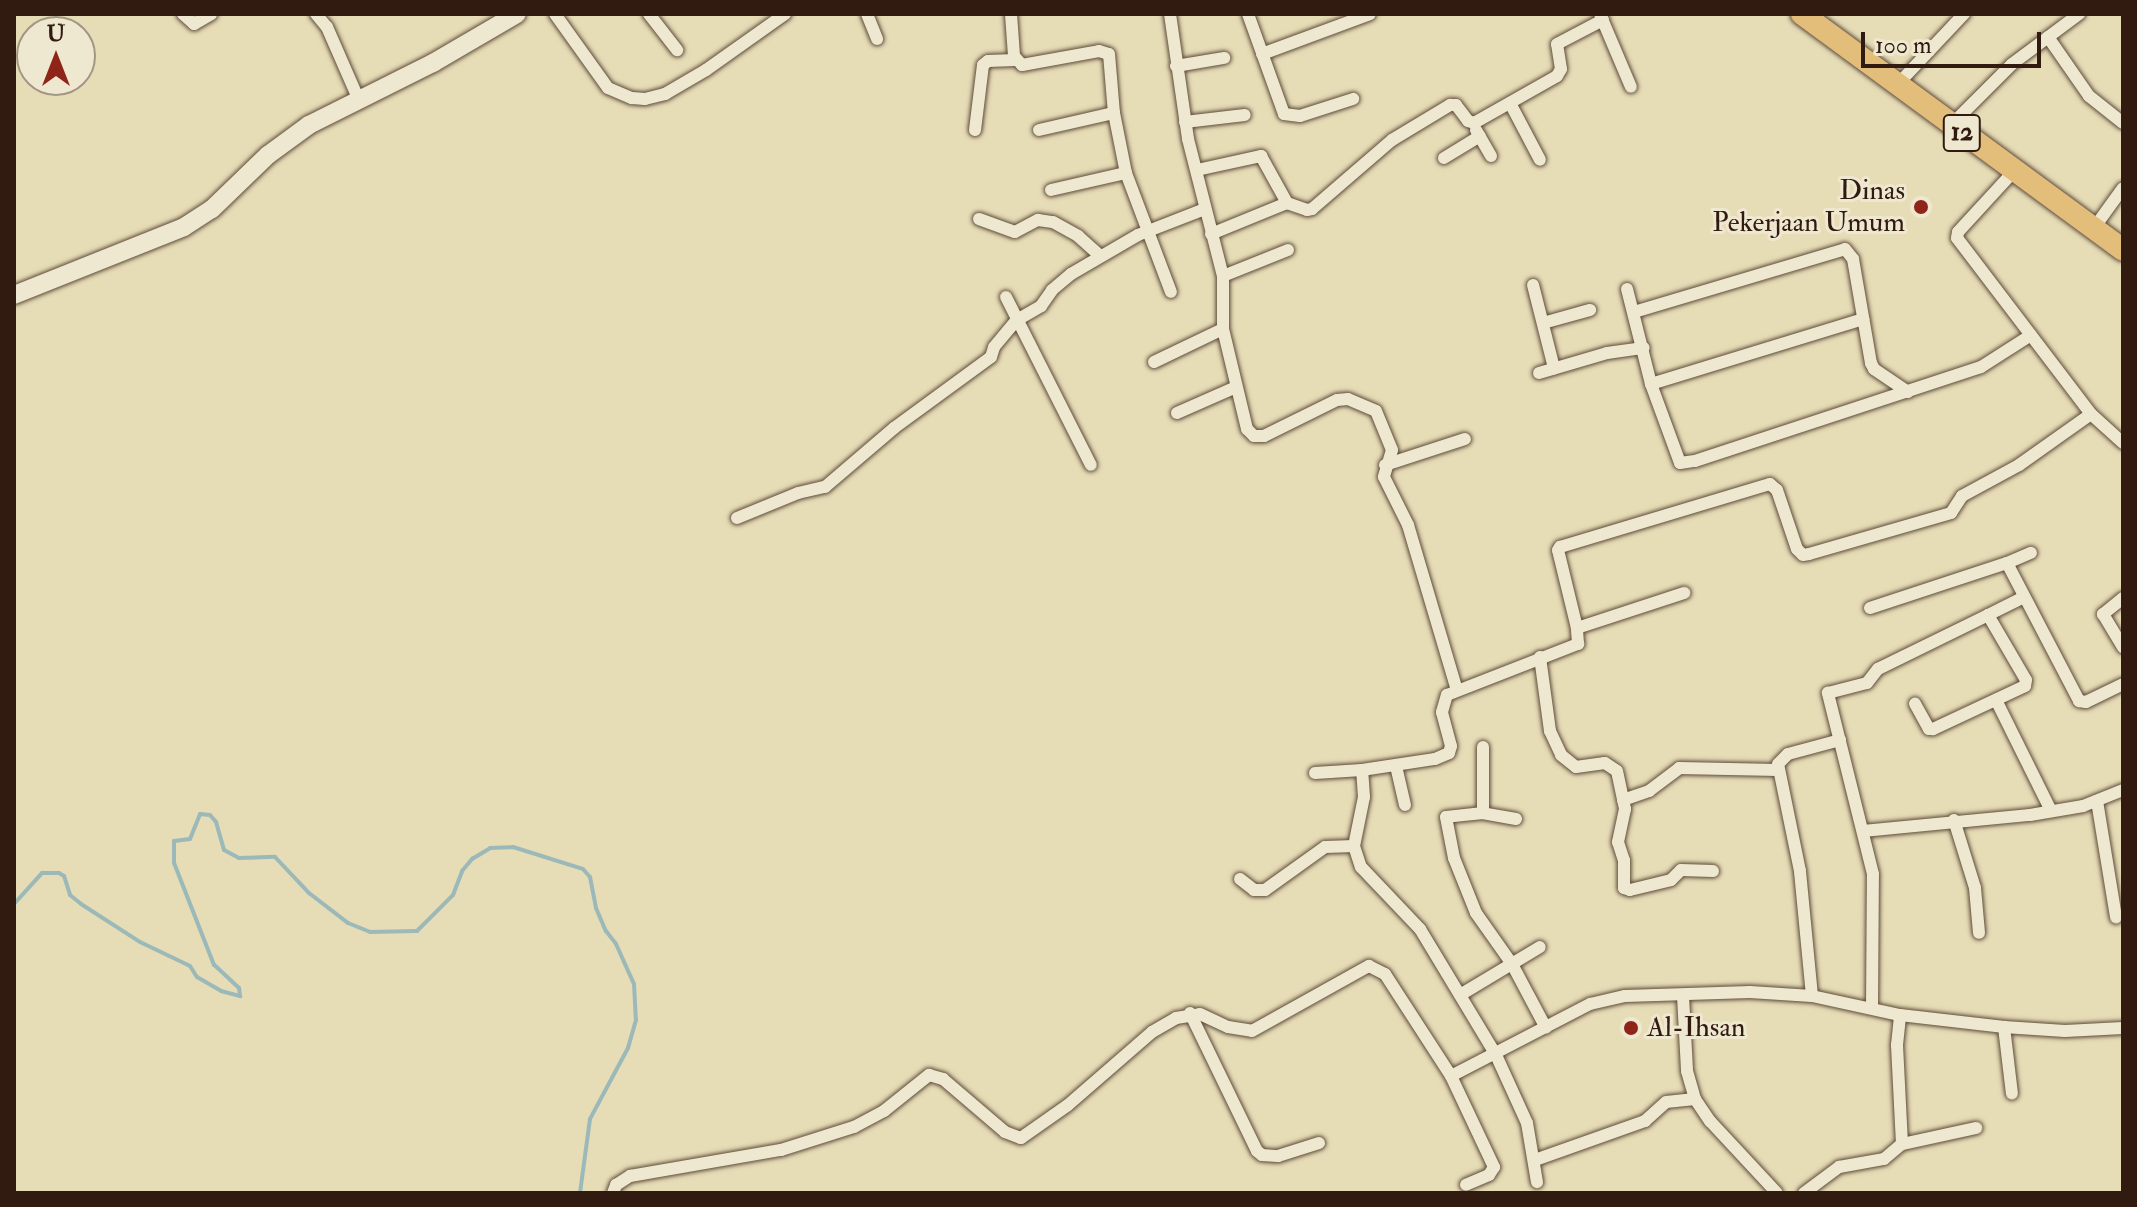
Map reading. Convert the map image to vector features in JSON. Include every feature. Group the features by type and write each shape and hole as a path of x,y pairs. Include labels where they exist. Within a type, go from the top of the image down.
{"highway":[{"name":"12","path":"1802,14 2123,250"}],"main road":[{"path":"14,295 184,227 212,209 268,155 309,125 433,63 517,14"}],"street":[{"path":"183,14 194,24 211,14"},
{"path":"316,14 327,27 358,98"},
{"path":"555,14 608,88 632,98 645,99 665,94 706,70 785,14"},
{"path":"649,14 677,50"},
{"path":"761,14 772,23"},
{"path":"867,14 877,39"},
{"path":"1011,14 1015,60"},
{"path":"1170,14 1185,122 1223,276 1223,329 1247,429 1258,437 1271,434 1337,400 1363,403 1376,411 1392,450 1385,465 1384,477 1408,525 1457,690"},
{"path":"1248,14 1284,114 1300,116 1353,99"},
{"path":"1262,54 1370,14"},
{"path":"1897,85 1964,14"},
{"path":"1951,125 2012,64 2079,14"},
{"path":"1472,124 1559,74 1556,50 1559,42 1602,17 1631,87"},
{"path":"2048,37 2089,96 2123,123"},
{"path":"975,130 983,65 988,61 1015,60 1029,64 1105,51 1111,59 1114,113 1126,173 1171,292"},
{"path":"1176,66 1224,58"},
{"path":"1510,103 1540,160"},
{"path":"1211,234 1287,203 1312,209 1392,140 1452,105 1472,124 1491,156"},
{"path":"1039,130 1114,113"},
{"path":"1185,122 1245,115"},
{"path":"1444,158 1480,136"},
{"path":"1197,170 1261,156 1287,203"},
{"path":"2015,170 1958,232 1957,238 2091,414 2123,443"},
{"path":"1051,190 1126,173"},
{"path":"2094,228 2123,188"},
{"path":"737,518 798,493 825,487 894,428 991,357 994,347 1017,320 1041,306 1052,290 1100,256 1146,232 1205,209"},
{"path":"979,219 1015,232 1038,220 1053,222 1078,236 1100,256"},
{"path":"1634,312 1845,249 1853,259 1874,369 1908,392"},
{"path":"1223,276 1288,250"},
{"path":"1533,285 1554,368"},
{"path":"1627,289 1651,384 1680,463 1981,367 2031,335"},
{"path":"1006,297 1091,465"},
{"path":"1543,323 1590,310"},
{"path":"1651,384 1863,319"},
{"path":"1154,362 1223,329"},
{"path":"1539,373 1607,353 1644,348"},
{"path":"1177,413 1236,387"},
{"path":"1315,773 1396,766 1449,753 1442,706 1447,695 1578,644 1558,550 1560,547 1770,484 1777,490 1797,549 1803,555 1809,554 1951,513 1962,496 2019,465 2091,414"},
{"path":"1385,465 1465,439"},
{"path":"1870,608 2031,553"},
{"path":"2007,563 2079,701 2086,702 2123,684"},
{"path":"1577,628 1684,593"},
{"path":"1872,1008 1873,874 1829,692 1867,683 1878,669 2024,597"},
{"path":"2123,598 2103,614 2123,647"},
{"path":"1915,704 1931,729 2022,689 2026,683 1988,615"},
{"path":"1540,657 1546,713 1555,745 1576,767 1605,763 1615,767 1625,817 1618,842 1624,860 1625,889 1671,880 1680,870 1713,871"},
{"path":"1996,700 2051,811"},
{"path":"1812,996 1800,871 1778,770 1780,759 1788,754 1840,740"},
{"path":"1483,747 1483,813"},
{"path":"1396,766 1405,805"},
{"path":"1623,800 1649,791 1679,768 1778,770"},
{"path":"1362,770 1364,797 1354,846 1361,867 1420,929 1496,1055 1527,1123 1537,1182"},
{"path":"1863,831 2051,811 2097,801 2123,790"},
{"path":"2097,801 2116,917"},
{"path":"1516,819 1483,813 1446,817 1450,845 1476,913 1512,964 1546,1028"},
{"path":"1954,820 1975,888 1979,933"},
{"path":"1240,879 1251,889 1265,890 1325,847 1354,846"},
{"path":"1460,995 1540,947"},
{"path":"613,1193 616,1185 630,1176 781,1150 837,1133 884,1111 929,1075 943,1079 1005,1132 1021,1138 1068,1105 1152,1032 1190,1013 1252,1031 1268,1025 1357,971 1373,967 1385,974 1451,1076 1494,1167 1489,1175 1466,1185"},
{"path":"1451,1076 1603,999 1750,992 1812,996 1900,1015 2004,1027 2065,1031 2123,1028"},
{"path":"1683,996 1687,1071 1695,1099 1710,1121 1777,1193"},
{"path":"1190,1013 1257,1151 1262,1155 1278,1156 1319,1143"},
{"path":"1900,1015 1897,1045 1902,1144"},
{"path":"2004,1027 2012,1094"},
{"path":"1535,1160 1636,1125 1648,1119 1666,1102 1695,1099"},
{"path":"1804,1193 1839,1167 1884,1159 1902,1144 1976,1128"}],"waterway":[{"path":"14,904 42,873 59,873 64,876 70,895 81,904 140,942 190,966 197,977 221,991 240,996 239,988 214,965 174,863 174,841 190,839 200,814 210,815 216,822 224,850 239,858 275,857 309,893 348,923 370,932 417,931 453,895 462,871 472,859 490,848 513,847 583,869 590,877 596,908 606,931 616,944 634,984 636,1020 628,1048 590,1119 580,1193"}],"place":[{"name":"Dinas Pekerjaan Umum","path":"1921,207"},
{"name":"Al-Ihsan","path":"1631,1028"}]}
